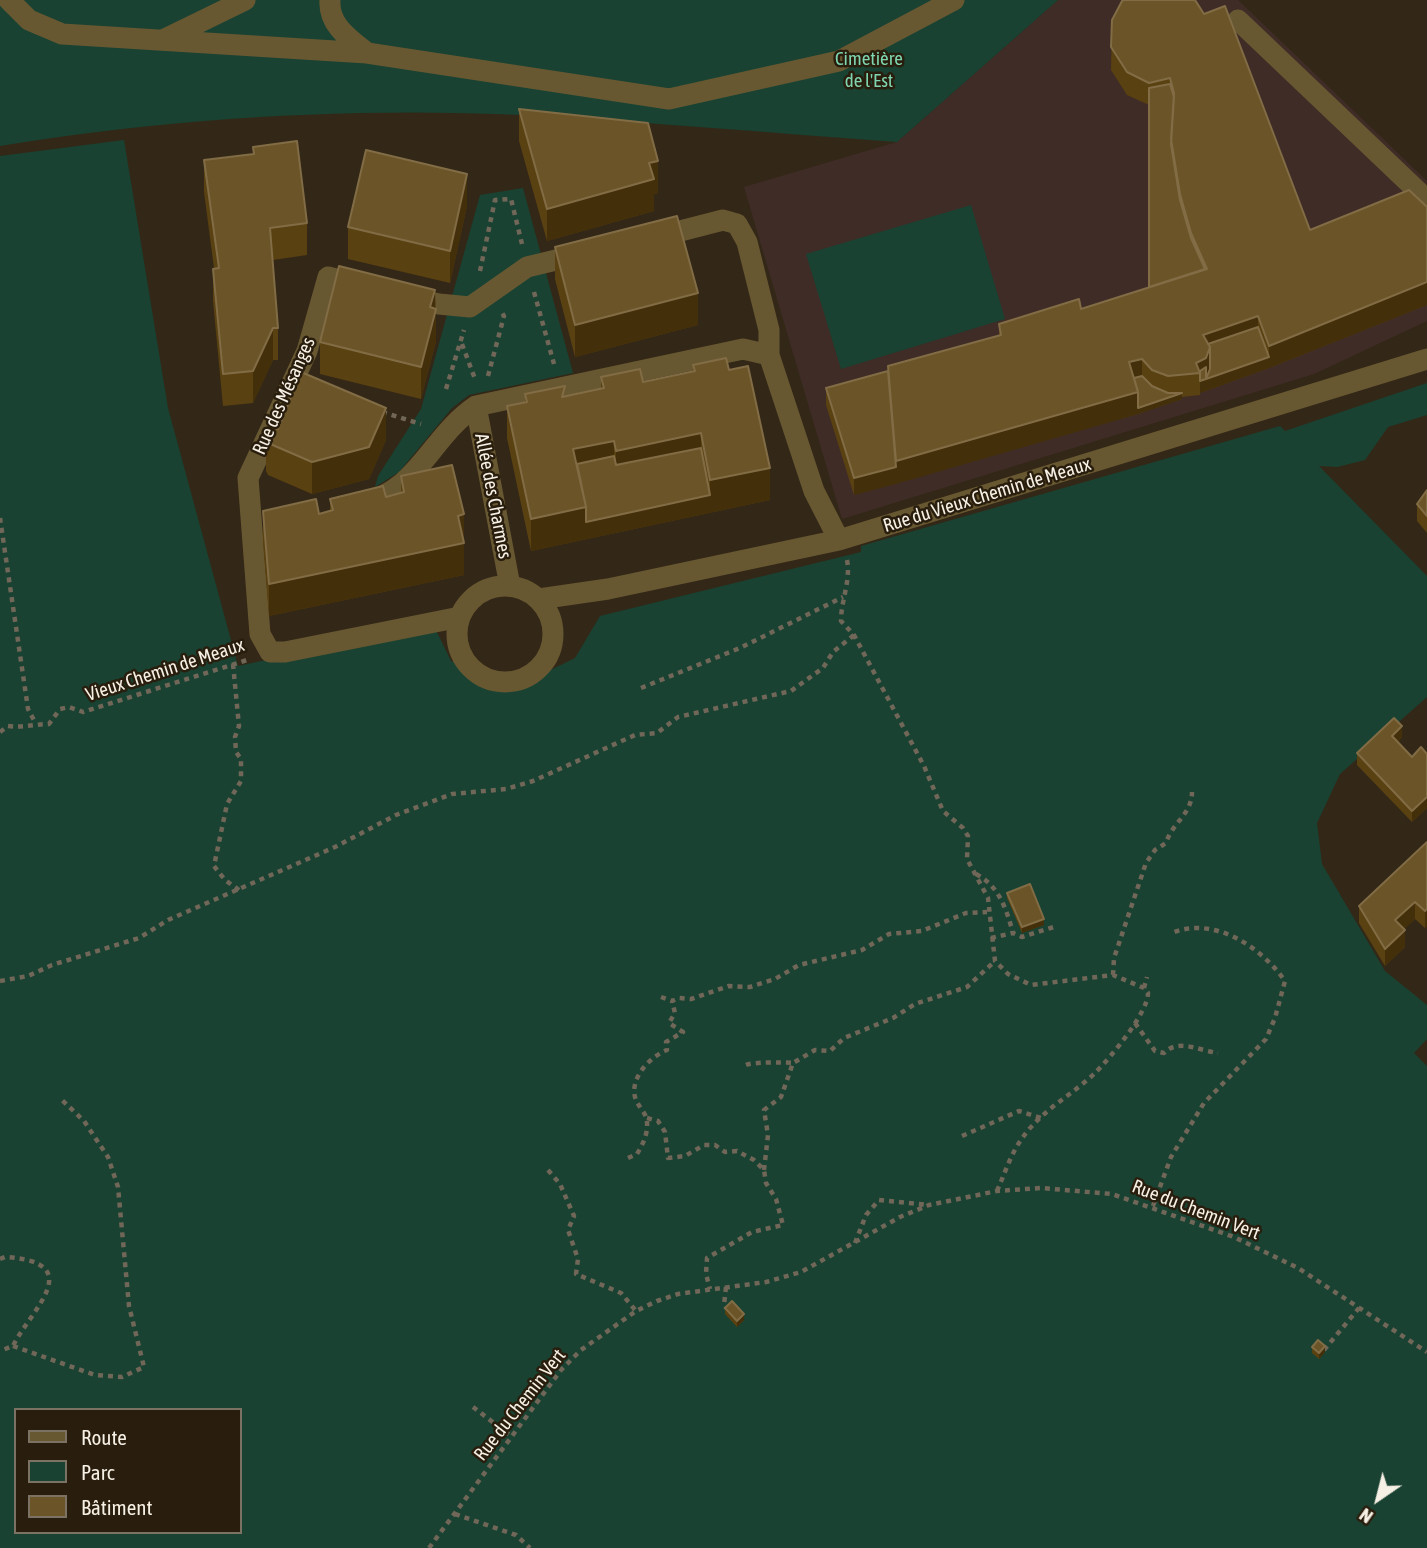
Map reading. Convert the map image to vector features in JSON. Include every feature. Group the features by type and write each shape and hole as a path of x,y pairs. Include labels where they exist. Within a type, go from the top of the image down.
{"street":[{"path":"9,0 29,20 62,34 367,53 669,99 839,61 954,0"},
{"path":"161,40 245,0"},
{"path":"330,0 329,8 340,31 367,53"},
{"path":"1238,20 1427,200"},
{"path":"634,242 723,220 737,224 747,242 769,330 769,355 814,491 839,540"},
{"name":"Rue des Mésanges","path":"267,648 258,626 248,478 307,351 328,277 439,304 470,307 527,267 607,248"},
{"path":"343,509 382,499 405,484 456,420 476,406 743,348 769,355"},
{"name":"Rue du Vieux Chemin de Meaux","path":"538,599 608,589 839,540 1427,359"},
{"name":"Allée des Charmes","path":"476,406 510,586"},
{"path":"252,531 278,525"},
{"path":"510,586 538,599 548,612 553,627 553,643 547,658 537,670 508,682 492,680 478,674 459,648 457,633 460,617 467,603 479,593 494,587 510,586"},
{"path":"267,648 275,653 285,652 460,617"}],"path":[{"path":"478,277 495,200 511,199 524,255"},
{"path":"530,279 555,368"},
{"path":"488,376 504,316 499,309"},
{"path":"446,389 464,329"},
{"path":"461,342 475,379"},
{"path":"370,408 422,424"},
{"path":"0,518 28,709 36,724"},
{"path":"839,540 848,562 841,621 855,635 923,766 943,811 963,828 968,836 967,859 988,898 987,912 995,961 1008,974 1031,985 1113,975 1144,988 1148,993 1148,1000 1135,1023 1095,1073 1041,1118 1024,1136 997,1191"},
{"path":"640,688 719,656 844,597"},
{"path":"0,981 28,975 139,938 168,920 239,890 396,815 452,794 506,789 533,781 635,735 657,733 678,717 791,691 823,668 833,652 855,635"},
{"name":"Vieux Chemin de Meaux","path":"0,732 8,726 26,729 36,724 49,724 60,709 69,707 83,712 233,664 267,648"},
{"path":"233,664 239,726 235,744 241,759 241,781 228,804 214,866 225,880 239,890"},
{"path":"1113,975 1114,958 1146,863 1156,850 1166,843 1171,828 1188,812 1192,792"},
{"path":"975,873 984,878 1003,900 1013,933"},
{"path":"661,997 672,1001 679,998 691,999 729,986 750,987 775,979 799,965 862,950 889,934 922,931 965,913 987,912"},
{"path":"991,938 1013,933 1022,937 1057,926"},
{"path":"1153,1206 1171,1157 1204,1103 1266,1038 1275,1018 1285,981 1278,970 1231,935 1213,928 1199,927 1174,932"},
{"path":"746,1065 751,1062 771,1065 793,1063 815,1050 830,1051 844,1038 892,1018 915,1004 967,986 995,961"},
{"path":"1144,988 1147,977"},
{"path":"628,1157 637,1154 644,1142 647,1118 635,1098 635,1086 645,1066 656,1054 667,1050 666,1042 683,1032 669,1023 675,1013 672,1001"},
{"path":"1135,1023 1155,1051 1164,1053 1168,1048 1181,1045 1218,1053"},
{"path":"710,1289 706,1275 707,1258 752,1232 783,1225 776,1199 766,1183 764,1170 768,1135 764,1110 781,1097 793,1063"},
{"path":"13,1346 95,1375 122,1377 144,1367 129,1306 118,1187 108,1157 84,1121 62,1100"},
{"path":"962,1136 1019,1111 1041,1118"},
{"path":"647,1118 658,1121 664,1132 668,1158 685,1156 704,1144 715,1145 725,1152 737,1151 754,1160 764,1170"},
{"path":"548,1170 560,1184 574,1216 568,1230 578,1258 576,1274 621,1293 636,1311"},
{"name":"Rue du Chemin Vert","path":"429,1548 561,1370 581,1350 636,1311 678,1294 766,1282 801,1272 900,1217 929,1205 997,1191 1070,1188 1112,1194 1153,1206 1267,1252 1298,1268 1427,1352"},
{"name":"Rue du Chemin Vert","path":"855,1244 866,1215 878,1200 929,1205"},
{"path":"0,1259 5,1256 33,1261 43,1268 50,1282 46,1299 13,1346 0,1351"},
{"path":"726,1287 724,1305 727,1309"},
{"path":"1324,1350 1359,1308"},
{"path":"473,1407 511,1436"},
{"path":"455,1514 516,1535 530,1548"}],"shaded area":[{"path":"1058,0 1238,0 1427,181 1427,321 1314,374 842,519 744,187 897,142"}],"green space":[{"name":"Cimetière de l'Est","path":"0,0 1058,0 897,142 522,115 392,113 194,122 0,146"},
{"path":"124,140 168,408 238,666 433,624 451,661 524,683 575,658 600,616 861,552 861,546 1280,426 1285,431 1427,383 1427,415 1388,427 1365,460 1337,467 1319,466 1427,576 1427,697 1340,774 1317,823 1322,864 1385,971 1427,1005 1427,1039 1414,1053 1427,1066 1427,1548 0,1548 0,156"},
{"path":"523,188 573,373 469,395 452,408 399,472 375,487 378,476 421,409 480,195"},
{"path":"971,205 1005,319 841,369 806,254"}],"building":[{"path":"1124,0 1195,0 1204,14 1225,6 1310,230 1409,190 1427,207 1427,282 1269,346 1258,316 1203,335 1210,347 1206,358 1196,363 1200,373 1168,376 1152,370 1142,359 1129,362 1138,392 896,461 888,366 1001,335 999,324 1079,299 1081,309 1207,269 1191,233 1180,194 1171,139 1174,93 1170,78 1149,83 1127,72 1111,47 1112,20"},
{"path":"1170,84 1174,97 1171,144 1180,200 1191,238 1205,269 1149,287 1149,88"},
{"path":"519,109 648,123 658,161 649,163 654,179 547,209"},
{"path":"297,141 307,223 270,228 278,328 273,328 253,371 223,374 213,269 219,268 204,160 254,154 253,147"},
{"path":"366,150 467,174 450,251 348,227"},
{"path":"677,216 698,293 575,325 555,247"},
{"path":"339,266 435,290 430,307 436,309 421,367 320,342"},
{"path":"1258,327 1269,357 1206,379 1210,369 1208,344"},
{"path":"726,358 729,370 748,366 770,468 710,480 701,433 616,451 614,441 573,449 586,507 531,519 507,406 527,402 525,394 565,386 562,397 604,388 601,377 640,369 643,382 695,371 693,365"},
{"path":"1206,367 1206,379 1200,381 1200,371"},
{"path":"888,371 896,467 854,478 826,388"},
{"path":"301,372 386,408 369,447 312,462 268,443 266,439 271,426 278,429"},
{"path":"1142,376 1152,386 1168,393 1182,393 1138,408 1138,392 1134,378"},
{"path":"701,448 710,495 586,522 586,507 577,464 614,456 616,465"},
{"path":"452,465 464,514 458,516 464,543 269,584 263,511 316,499 319,514 333,510 330,499 383,486 386,497 404,492 401,476"},
{"path":"1427,490 1427,516 1417,504"},
{"path":"1394,718 1402,726 1392,736 1412,757 1421,747 1427,754 1427,797 1412,811 1357,753"},
{"path":"1427,842 1427,909 1425,911 1415,902 1395,920 1405,930 1385,949 1359,906"},
{"path":"1030,884 1044,919 1022,927 1007,893"},
{"path":"732,1301 744,1314 737,1321 725,1308"},
{"path":"1318,1340 1325,1346 1319,1353 1312,1347"}]}
